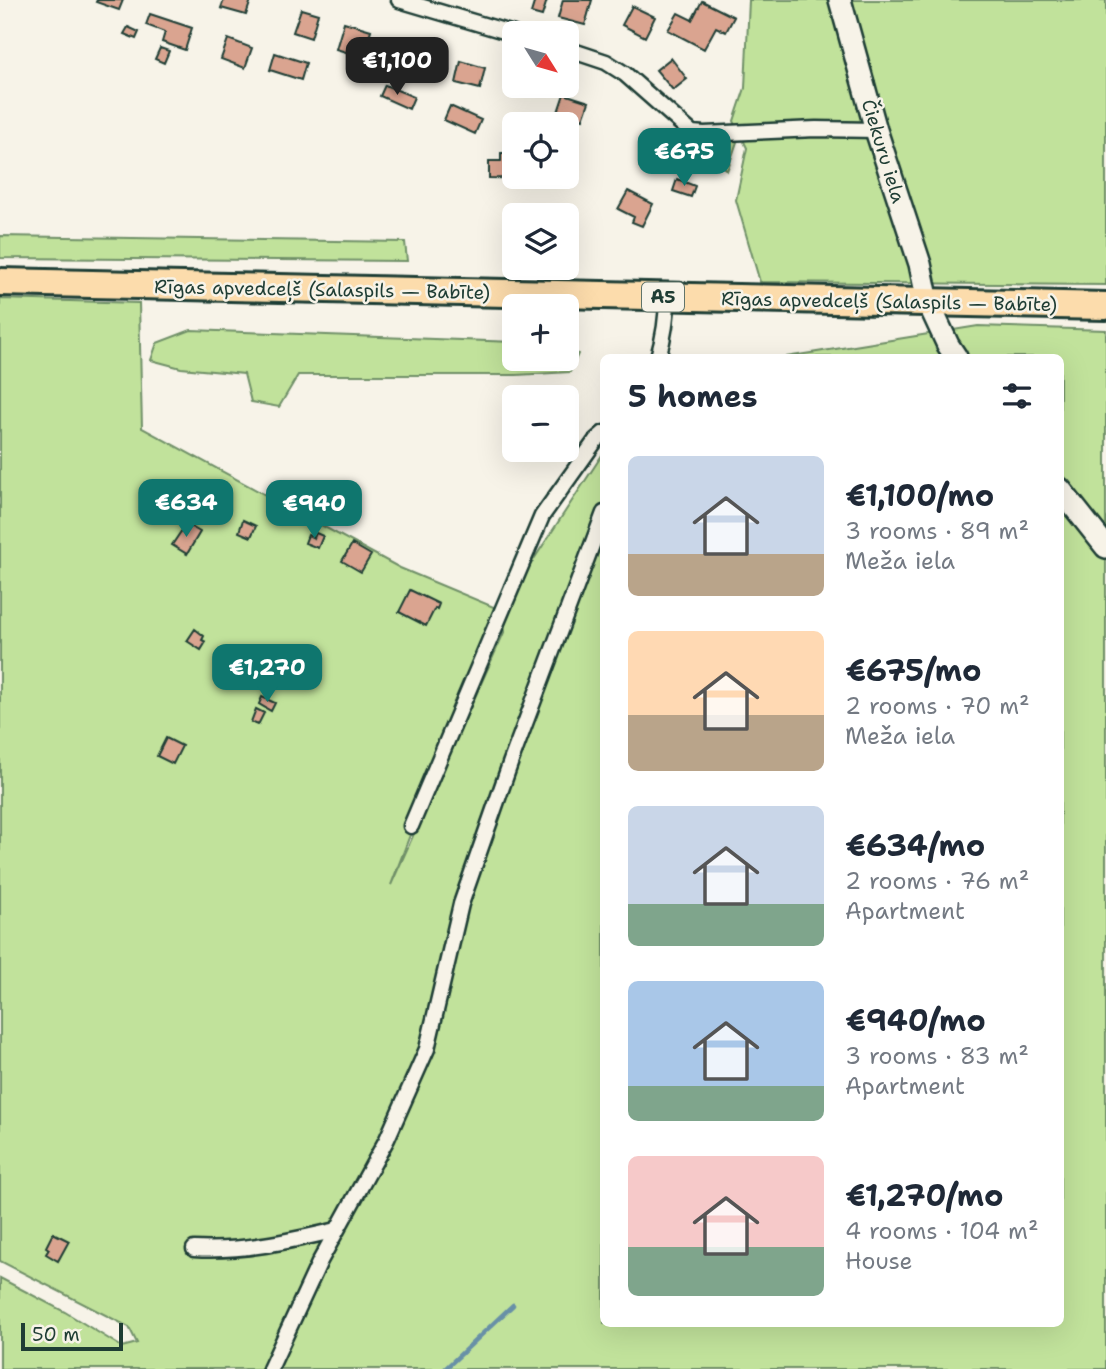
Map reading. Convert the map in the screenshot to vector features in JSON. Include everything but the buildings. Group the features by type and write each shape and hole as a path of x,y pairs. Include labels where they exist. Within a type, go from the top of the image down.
{"highway":[{"name":"Rīgas apvedceļš (Salaspils — Babīte)","path":"0,282 1106,306"}],"main road":[{"name":"Čiekuru iela","path":"839,0 876,130 920,264 928,302 954,354"},
{"path":"1064,494 1106,547"}],"street":[{"path":"399,0 502,30"},
{"path":"579,53 606,62 625,74 692,133 876,130"},
{"path":"660,354 667,318 667,297"},
{"path":"411,826 542,516 600,436"},
{"path":"271,1369 320,1261 387,1139 426,1049 461,904 511,761 600,524"},
{"path":"194,1249 216,1250 287,1242 337,1230"}],"green space":[{"path":"749,0 1106,0 1106,285 760,282 736,200 747,148 734,121 745,88"},
{"path":"738,139 727,171 702,142"},
{"path":"0,236 405,242 407,261 0,258"},
{"path":"0,299 139,303 142,428 400,568 496,608 391,885 505,630 502,608 600,458 600,1327 1064,1327 1064,354 805,354 978,326 1106,330 1106,1369 0,1369 0,1278 65,1312 122,1347 137,1343 129,1327 0,1261"},
{"path":"191,330 502,342 502,371 570,371 516,375 298,375 279,407 251,402 244,374 181,368 151,360 157,343"}],"waterway":[{"path":"445,1369 513,1305"}]}
